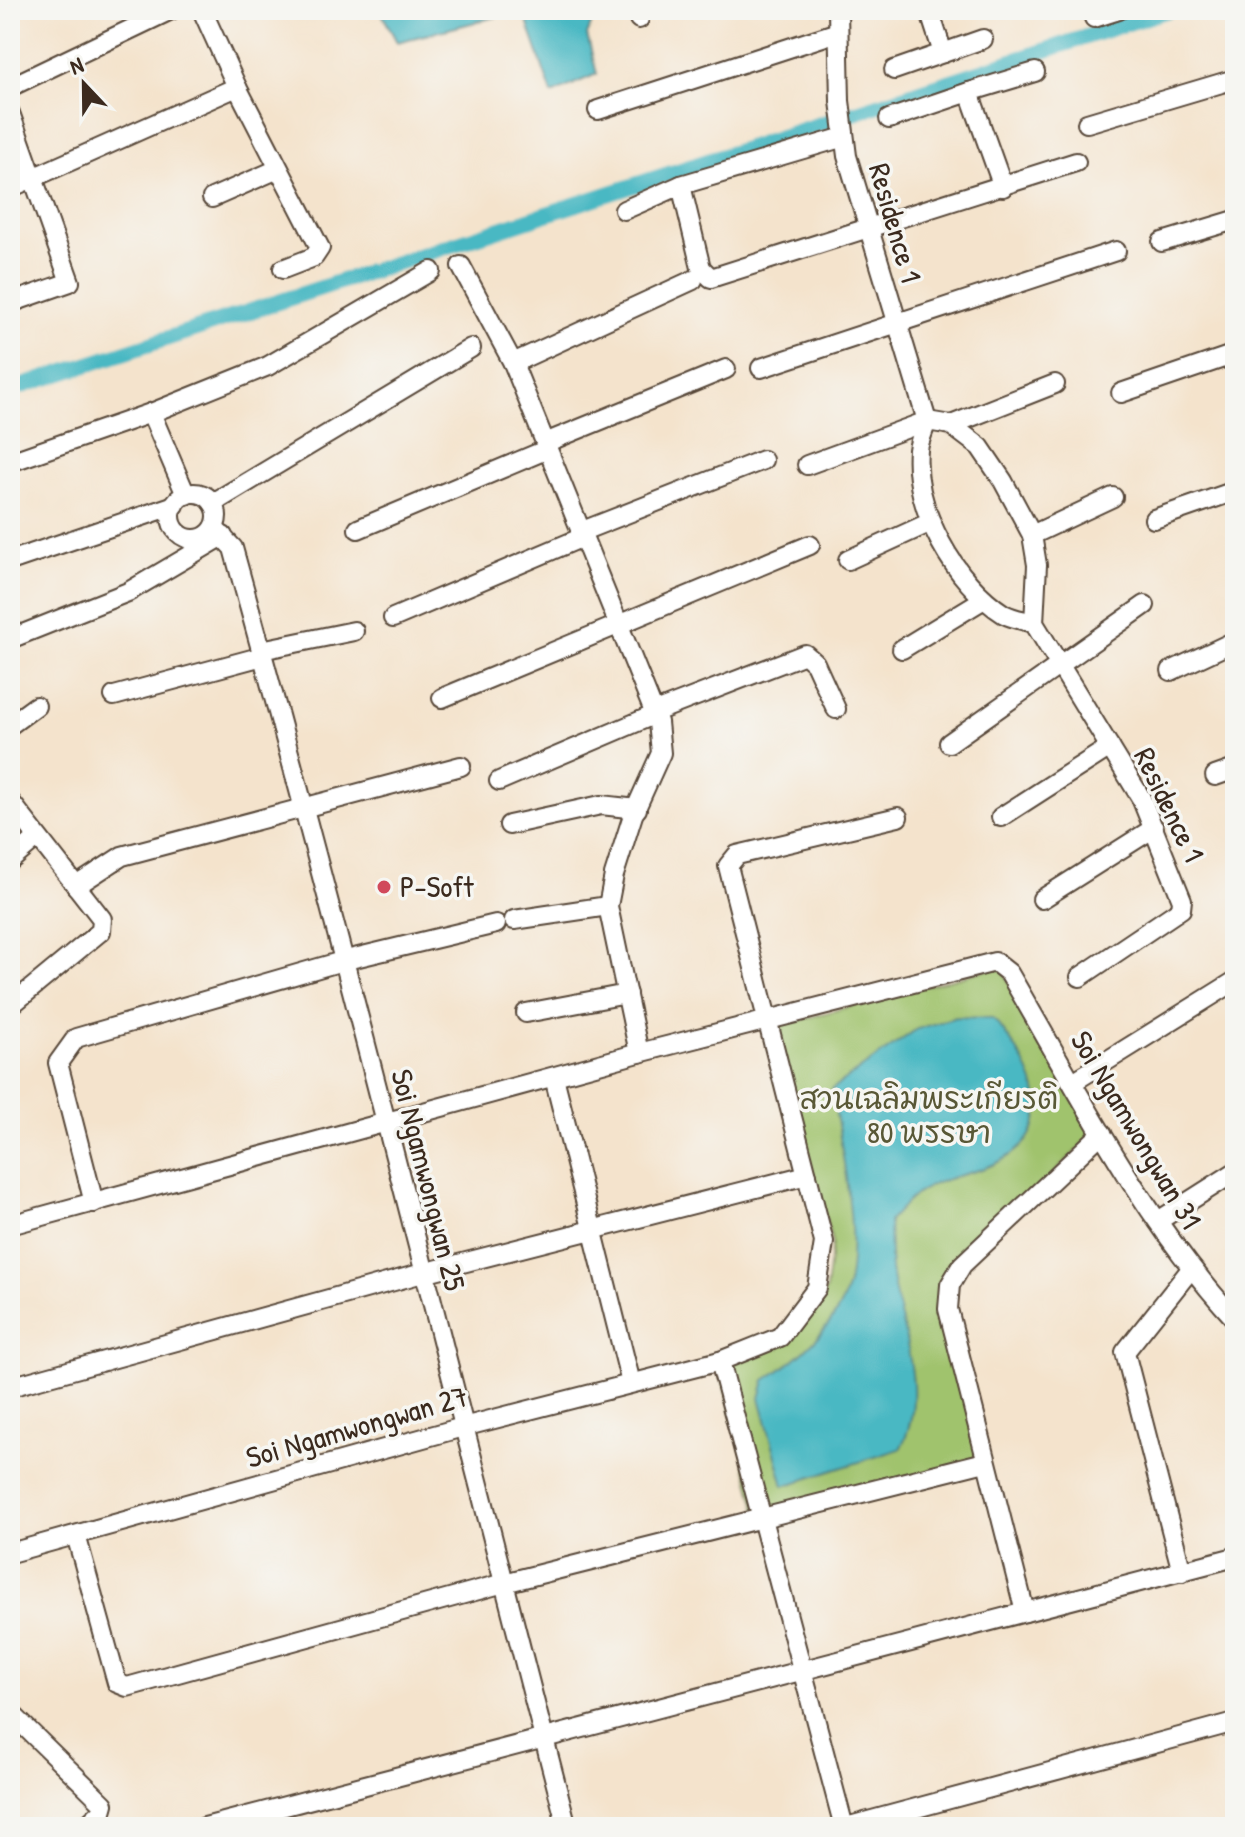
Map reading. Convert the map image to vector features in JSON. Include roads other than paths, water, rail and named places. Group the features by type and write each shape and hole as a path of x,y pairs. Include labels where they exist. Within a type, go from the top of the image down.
{"street":[{"path":"10,87 171,10"},
{"path":"202,10 237,87 320,248 314,257 283,269"},
{"path":"598,110 838,32 838,10"},
{"path":"929,10 943,53"},
{"path":"1094,18 1119,10"},
{"name":"Residence 1","path":"838,32 844,133 867,226 927,421"},
{"path":"894,70 983,39"},
{"path":"889,119 1035,72"},
{"path":"1087,123 1235,79"},
{"path":"10,188 237,87"},
{"path":"969,92 1003,187"},
{"path":"10,113 31,180 69,271 70,282 10,303"},
{"path":"624,210 681,185 844,133"},
{"path":"681,185 701,268 711,278 1076,162"},
{"path":"212,198 278,169"},
{"path":"1162,242 1235,220"},
{"path":"761,368 1116,251"},
{"path":"461,266 513,363 656,713 661,753 614,875 608,906 639,1053"},
{"path":"10,462 151,413 268,366 431,271"},
{"path":"513,363 693,280"},
{"path":"213,503 471,348"},
{"path":"1121,393 1235,354"},
{"path":"358,529 726,369"},
{"path":"951,425 1055,384"},
{"path":"151,413 180,500 171,519 182,536 196,539 224,537"},
{"path":"807,465 927,421 951,425 980,447 1003,481 1032,535 1037,565 1034,623 1007,616 984,599 953,562 931,522 920,484 918,449 927,421"},
{"path":"393,618 763,460"},
{"path":"1154,519 1235,491"},
{"path":"10,561 200,495 213,503 224,537"},
{"path":"1032,535 1113,497"},
{"path":"848,560 931,522"},
{"path":"10,639 128,592 224,537"},
{"name":"Soi Ngamwongwan 25","path":"224,537 262,653 346,960 384,1125 567,1827"},
{"path":"442,698 810,545"},
{"path":"902,649 984,599"},
{"path":"949,743 1145,605"},
{"name":"Residence 1","path":"1034,623 1141,798 1182,906 1080,977"},
{"path":"114,696 262,653 354,631"},
{"path":"1171,671 1235,641"},
{"path":"499,781 656,713 805,654 815,663 836,709"},
{"path":"10,725 36,706"},
{"path":"1001,817 1110,747"},
{"path":"76,886 122,856 461,766"},
{"path":"1215,776 1235,769"},
{"path":"10,801 102,919 101,931 10,1006"},
{"path":"509,825 601,805 637,809"},
{"name":"Soi Ngamwongwan 27","path":"10,1553 463,1427 720,1361 780,1337 817,1288 824,1242 728,866 737,855 898,817"},
{"path":"1042,899 1154,828"},
{"path":"10,861 37,838"},
{"path":"94,1203 58,1063 76,1038 346,960 505,922 608,906"},
{"name":"Soi Ngamwongwan 31","path":"768,1021 999,963 1009,973 1102,1133 1190,1270 1235,1319"},
{"path":"1073,1082 1235,981"},
{"path":"526,1013 627,994"},
{"path":"10,1225 639,1053 768,1021"},
{"path":"554,1077 631,1383"},
{"path":"1025,1612 948,1309 950,1285 962,1265 1102,1133"},
{"path":"1158,1221 1235,1172"},
{"path":"10,1387 423,1273 807,1175"},
{"path":"1182,1572 1125,1352 1190,1270"},
{"path":"720,1361 845,1827 1235,1722"},
{"path":"76,1535 120,1687 504,1583 985,1462"},
{"path":"205,1827 1235,1557"},
{"path":"10,1712 104,1804 102,1811 85,1827"}],"water":[{"path":"380,10 523,10 397,42"},
{"path":"523,10 597,10 587,35 597,74 552,94"},
{"path":"956,1017 993,1018 1008,1037 1031,1078 1037,1098 1037,1118 1030,1136 1015,1152 990,1166 929,1187 912,1197 889,1221 892,1276 913,1385 909,1428 900,1449 784,1486 760,1398 765,1380 819,1337 842,1302 849,1281 849,1198 832,1089 917,1029"}],"waterway":[{"path":"10,390 1168,10"}],"place":[{"name":"P-Soft","path":"384,887"}],"park label":[{"name":"สวนเฉลิมพระเกียรติ 80 พรรษา","path":"929,1116"}]}
